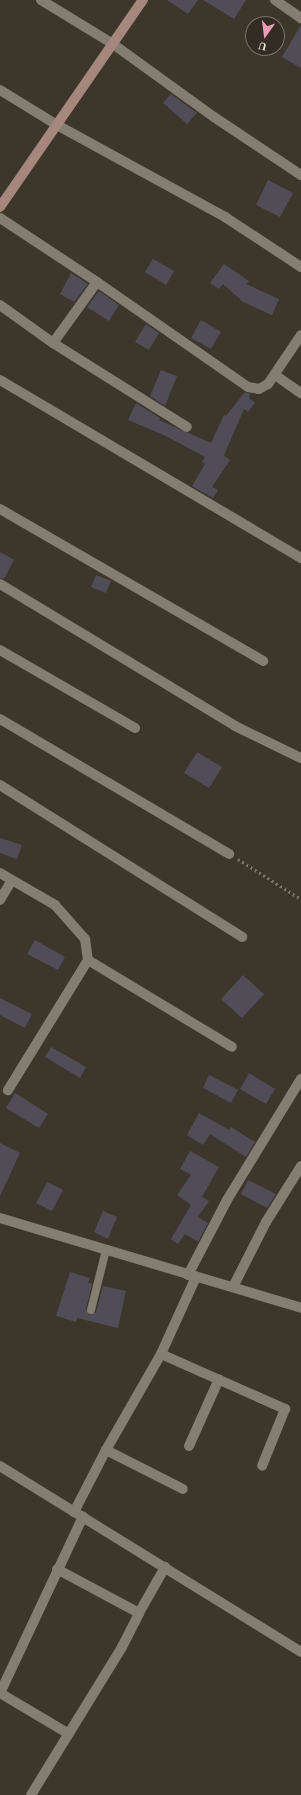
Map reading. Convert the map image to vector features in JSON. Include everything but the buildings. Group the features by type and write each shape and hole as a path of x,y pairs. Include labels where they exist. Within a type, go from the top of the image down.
{"main road":[{"path":"0,207 143,0"}],"street":[{"path":"41,0 113,44 214,117 301,175"},
{"path":"275,0 301,18"},
{"path":"0,90 58,125 226,217 301,267"},
{"path":"0,218 97,282 248,387 258,389 268,384 301,335"},
{"path":"53,343 97,282"},
{"path":"0,305 53,343 187,426"},
{"path":"275,374 301,394"},
{"path":"0,380 301,558"},
{"path":"0,510 263,661"},
{"path":"0,584 234,726 301,758"},
{"path":"0,650 135,728"},
{"path":"0,719 229,854"},
{"path":"0,785 242,937"},
{"path":"0,873 55,905 85,939 88,960 8,1090"},
{"path":"0,900 12,880"},
{"path":"88,960 232,1047"},
{"path":"69,1734 0,1693 32,1630 106,1450 161,1354 192,1276 227,1200 301,1079"},
{"path":"233,1287 266,1222 301,1166"},
{"path":"0,1218 301,1308"},
{"path":"161,1354 285,1409 262,1466"},
{"path":"189,1446 219,1379"},
{"path":"106,1450 183,1490"},
{"path":"0,1466 301,1652"},
{"path":"31,1795 122,1647 165,1567"},
{"path":"57,1569 139,1613"}],"lane":[{"path":"91,1310 106,1250"}],"path":[{"path":"229,854 301,899"}]}
